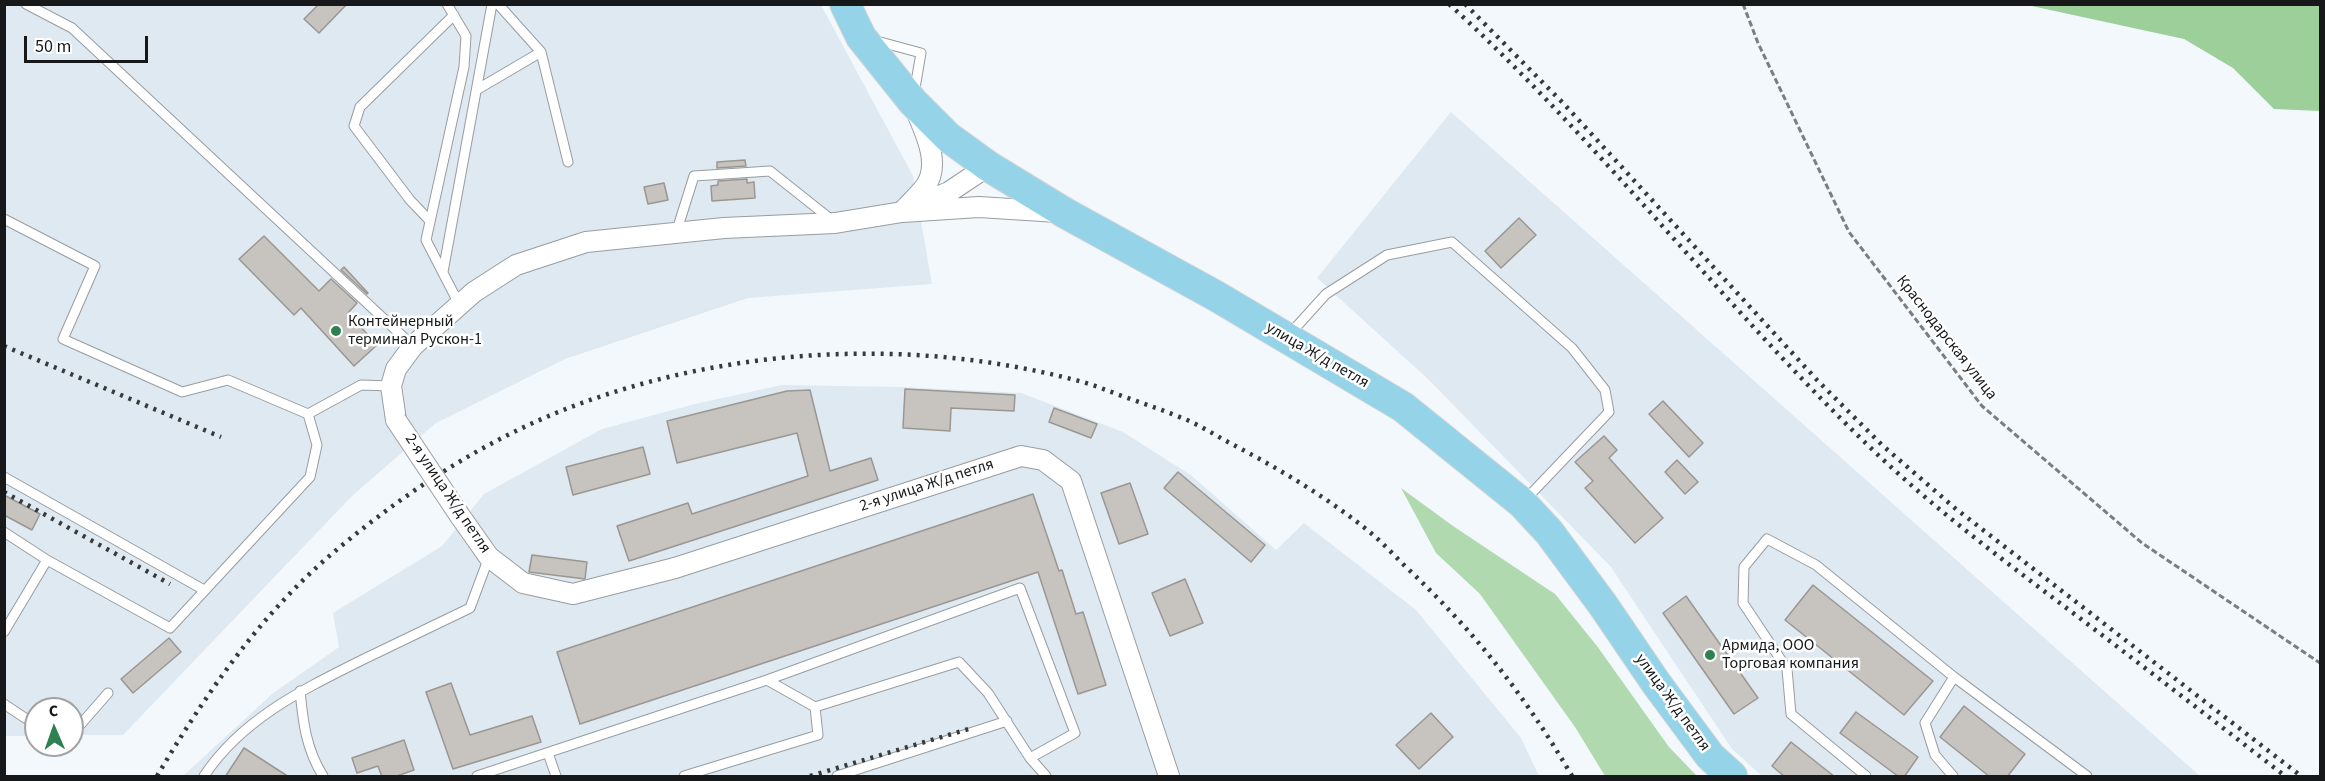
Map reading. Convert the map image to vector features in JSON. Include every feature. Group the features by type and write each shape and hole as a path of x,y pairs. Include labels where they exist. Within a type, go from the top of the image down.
{"main road":[{"name":"улица Ж/д петля","path":"845,4 861,37 913,102 948,137 988,166 1065,213 1403,407 1522,503 1548,532 1603,604 1656,683 1710,756 1732,777"}],"street":[{"path":"902,212 927,184 932,164 929,144 913,102"},
{"path":"902,212 949,192 988,166"},
{"path":"391,386 396,369 413,346 474,292 516,265 586,242 724,228 835,222 902,212 979,207 1065,213"},
{"name":"2-я улица Ж/д петля","path":"391,386 396,420 489,557 523,583 573,594 675,568 1021,456 1043,460 1071,481 1169,777"}],"lane":[{"path":"26,4 72,28 413,346"},
{"path":"447,4 466,36 464,67 426,240 459,304"},
{"path":"443,272 492,4"},
{"path":"498,4 541,52 568,162"},
{"path":"430,221 410,200 354,126 360,107 454,15"},
{"path":"478,89 541,52"},
{"path":"676,233 694,176 770,171 835,222"},
{"path":"4,219 95,266 63,339 182,392 228,380 309,414"},
{"path":"1286,338 1326,294 1387,255 1452,242 1572,348 1605,390 1609,412 1522,503"},
{"path":"309,414 361,385 391,386"},
{"path":"4,532 47,560 170,628 310,477 317,445 309,414"},
{"path":"4,477 204,590"},
{"path":"1866,777 1791,714 1787,669 1743,603 1744,567 1767,539 1816,565 1954,677 2087,777"},
{"path":"204,777 216,758 244,729 300,691 470,608 489,557"},
{"path":"4,632 47,560"},
{"path":"477,777 767,680 1020,588 1075,733 1030,758"},
{"path":"767,680 815,707 959,662 988,693 1030,758 1046,777"},
{"path":"1953,777 1935,755 1924,723 1954,677"},
{"path":"300,691 302,717 311,757 322,777"},
{"path":"84,721 108,693"},
{"path":"4,704 24,717"},
{"path":"684,777 818,735 815,707"},
{"path":"837,777 1007,721"},
{"path":"548,753 556,777"}],"path":[{"name":"Краснодарская улица","path":"1743,4 1758,42 1849,232 1982,406 2142,543 2320,663"}],"shaded area":[{"path":"4,5 821,5 913,176 932,284 748,298 565,359 436,423 352,496 123,735 84,735 84,697 24,697 24,736 5,736"},
{"path":"1451,112 2200,776 1762,776 1732,749 1611,567 1428,379 1317,278"},
{"path":"782,385 901,387 1021,393 1123,432 1192,476 1276,550 1304,523 1416,610 1521,738 1539,776 183,776 272,694 339,647 333,613 442,546 484,494 602,429 695,404"}],"green space":[{"path":"2027,5 2320,5 2320,111 2274,109 2233,68 2184,39"},
{"path":"1401,488 1453,526 1555,594 1597,646 1669,747 1697,776 1605,776 1575,727 1480,594 1436,553"}],"building":[{"path":"319,4 347,4 319,33 304,19"},
{"path":"745,160 746,166 717,168 717,162"},
{"path":"747,179 747,183 754,182 755,198 712,201 711,186 718,185 718,181"},
{"path":"664,183 668,200 648,204 644,187"},
{"path":"1519,218 1536,235 1501,268 1485,251"},
{"path":"264,236 319,291 331,279 357,303 348,313 377,345 354,366 301,308 294,315 239,259"},
{"path":"344,267 368,293 367,294 341,270"},
{"path":"905,389 1015,395 1014,411 951,408 950,431 903,428"},
{"path":"810,390 830,471 871,458 878,480 629,561 617,526 688,503 692,514 808,476 797,433 677,463 667,421 787,391"},
{"path":"1663,401 1703,443 1689,457 1649,414"},
{"path":"1054,408 1097,424 1091,438 1049,422"},
{"path":"1604,436 1617,450 1609,458 1663,518 1635,543 1585,488 1593,481 1575,462"},
{"path":"643,447 650,474 573,495 566,467"},
{"path":"1677,460 1698,482 1685,494 1665,472"},
{"path":"1178,472 1265,545 1251,562 1164,488"},
{"path":"1130,483 1148,534 1119,544 1101,493"},
{"path":"1033,494 1076,614 1083,612 1106,685 1078,694 1038,572 580,724 557,652"},
{"path":"4,495 40,514 32,530 4,515"},
{"path":"532,555 587,562 585,579 529,572"},
{"path":"1185,579 1203,623 1170,636 1152,593"},
{"path":"1813,585 1933,681 1904,715 1785,620"},
{"name":"Армида, ООО Торговая компания","path":"1686,596 1758,698 1734,714 1663,613"},
{"path":"169,638 181,652 133,693 121,679"},
{"path":"451,683 470,735 532,716 541,742 453,769 426,692"},
{"path":"1964,706 2025,754 2007,777 1990,777 1940,737"},
{"path":"1856,712 1918,757 1904,777 1899,777 1840,733"},
{"path":"1431,713 1453,737 1419,769 1396,745"},
{"path":"404,740 414,770 394,777 382,777 378,766 357,773 352,758"},
{"path":"1791,742 1835,777 1785,777 1772,766"},
{"path":"244,748 289,777 225,777"}],"railway":[{"path":"1449,4 1559,113 1821,399 1876,453 1976,539 2285,776"},
{"path":"1465,4 1564,104 1817,380 1882,445 1956,509 2301,776"},
{"path":"4,346 221,437"},
{"path":"157,776 233,660 302,582 327,558 383,513 474,453 505,436 571,407 631,387 693,371 757,361 821,355 885,354 949,358 1013,366 1088,384 1188,420 1296,481 1373,534 1454,615 1517,691 1572,776"},
{"path":"4,492 170,584"},
{"path":"810,776 972,728"}],"place":[{"name":"Контейнерный терминал Рускон-1","path":"336,331"},
{"name":"Армида, ООО Торговая компания","path":"1710,655"}]}
